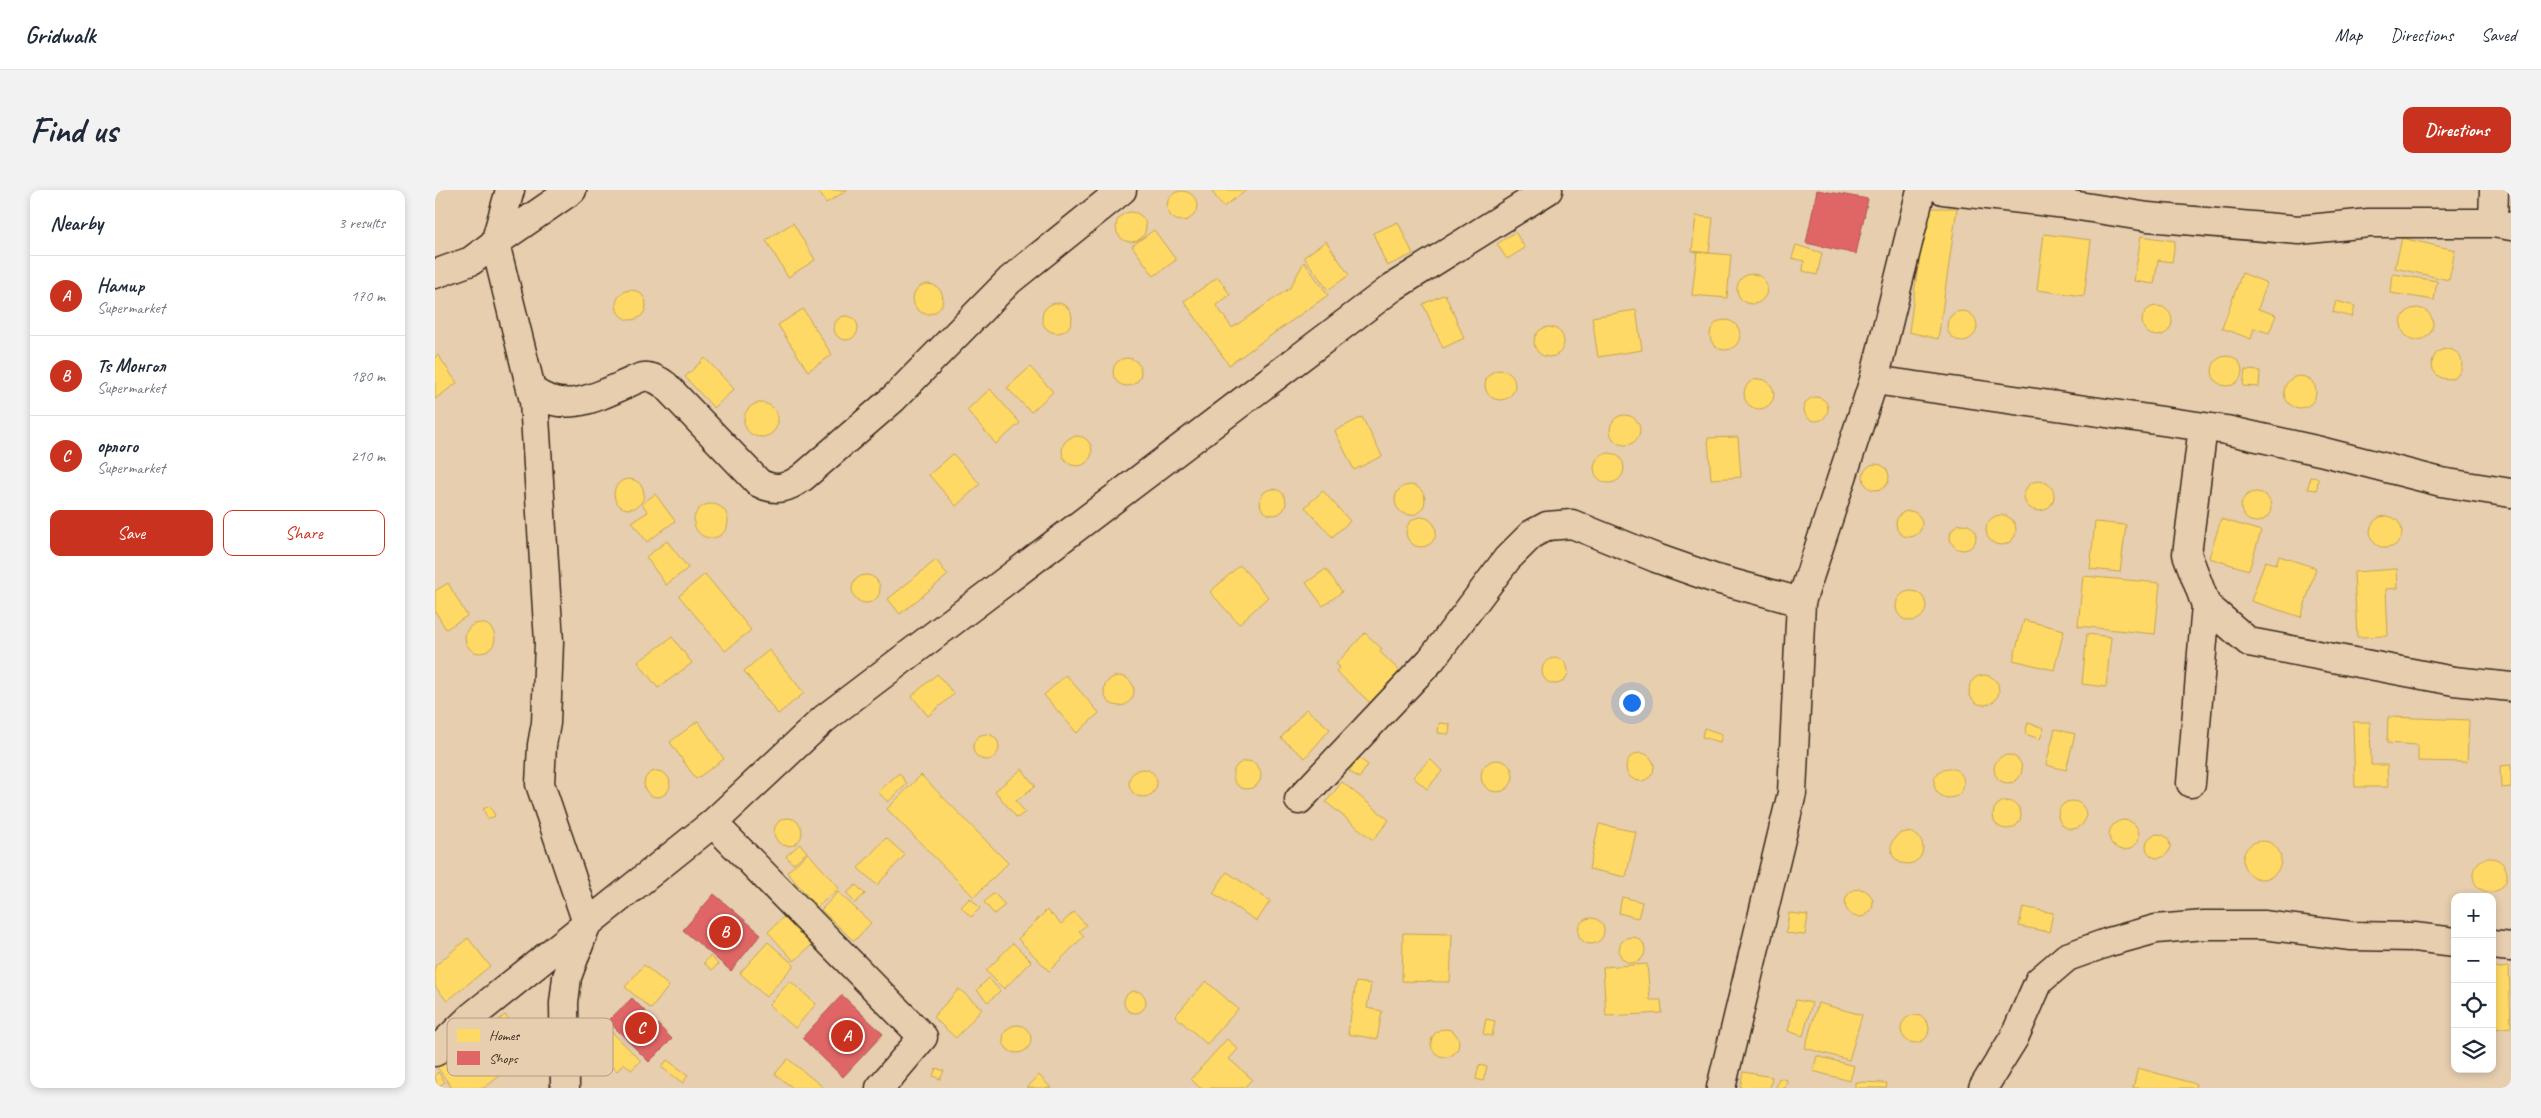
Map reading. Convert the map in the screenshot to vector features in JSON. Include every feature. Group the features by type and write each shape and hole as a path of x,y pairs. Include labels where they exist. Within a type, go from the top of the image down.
{"street":[{"path":"510,190 495,243 533,391 549,642 546,723 542,745 540,784 587,923 567,977 564,1018"},
{"path":"435,274 471,261 572,190"},
{"path":"533,391 542,398 556,403 571,404 592,399 646,377 657,380 665,385 759,483 769,489 787,487 803,477 893,399 1009,280 1122,190"},
{"path":"470,1018 713,823 824,719 1393,287 1548,190"},
{"path":"1721,1088 1792,793 1801,602 1874,380 1921,190"},
{"path":"1943,190 2066,204 2148,217 2290,229 2369,223 2502,224 2494,190"},
{"path":"1874,380 2203,427 2320,450 2441,482 2511,493"},
{"path":"2203,427 2187,554 2207,604 2249,642 2453,681 2511,687"},
{"path":"1299,800 1431,660 1507,559 1532,534 1547,526 1572,524 1656,558 1713,578 1801,602"},
{"path":"2191,783 2207,604"},
{"path":"713,823 923,1037 880,1088"},
{"path":"1983,1088 2014,1038 2039,981 2067,957 2109,942 2155,929 2204,925 2263,925 2351,936 2414,937 2451,942"},
{"path":"2496,946 2511,947"}],"building: Homes":[{"path":"818,190 848,190 826,203"},
{"path":"1211,190 1247,190 1223,207"},
{"path":"1182,191 1193,195 1197,206 1193,217 1182,221 1171,217 1167,206 1171,195"},
{"path":"1926,208 1957,208 1938,339 1909,332"},
{"path":"1131,212 1142,216 1146,227 1142,238 1131,242 1120,238 1116,227 1120,216"},
{"path":"1696,216 1713,218 1709,253 1692,251"},
{"path":"1398,222 1413,254 1387,266 1373,233"},
{"path":"793,223 815,260 788,277 766,240"},
{"path":"1154,230 1176,260 1154,276 1132,246"},
{"path":"1515,232 1525,248 1507,259 1497,244"},
{"path":"2044,234 2091,240 2084,296 2037,290"},
{"path":"2141,236 2175,241 2172,262 2158,260 2154,284 2134,281"},
{"path":"2402,238 2455,250 2449,280 2395,268"},
{"path":"1326,241 1349,275 1328,290 1304,257"},
{"path":"1796,245 1822,253 1817,275 1803,271 1804,261 1792,258"},
{"path":"1697,252 1731,255 1727,298 1692,295"},
{"path":"1304,262 1328,295 1229,365 1184,301 1218,277 1230,295 1216,305 1232,328 1290,288"},
{"path":"2242,273 2267,283 2258,309 2276,315 2269,333 2254,328 2251,339 2222,328"},
{"path":"1752,274 1763,278 1767,289 1763,300 1752,304 1741,300 1737,289 1741,278"},
{"path":"2393,274 2437,281 2434,300 2391,293"},
{"path":"928,284 939,288 943,299 939,310 928,314 917,310 913,299 917,288"},
{"path":"631,290 642,294 646,305 642,316 631,320 620,316 616,305 620,294"},
{"path":"1445,294 1464,338 1443,348 1423,304"},
{"path":"2336,301 2355,306 2352,317 2333,312"},
{"path":"1057,303 1068,307 1072,318 1068,329 1057,333 1046,329 1042,318 1046,307"},
{"path":"2157,306 2168,310 2172,321 2168,332 2157,336 2146,332 2142,321 2146,310"},
{"path":"2417,308 2423,309 2428,313 2432,318 2432,330 2428,335 2423,339 2417,340 2411,339 2406,335 2402,330 2401,324 2402,318 2406,313 2411,309"},
{"path":"803,309 832,355 808,371 778,325"},
{"path":"1636,310 1642,350 1598,357 1592,317"},
{"path":"1962,311 1973,315 1977,326 1973,337 1962,341 1951,337 1947,326 1951,315"},
{"path":"846,316 855,319 858,328 855,337 846,340 837,337 834,328 837,319"},
{"path":"1725,320 1736,324 1740,335 1736,346 1725,350 1714,346 1710,335 1714,324"},
{"path":"1549,327 1560,331 1564,342 1560,353 1549,357 1538,353 1534,342 1538,331"},
{"path":"2447,349 2458,353 2462,364 2458,375 2447,379 2436,375 2432,364 2436,353"},
{"path":"438,355 457,383 435,399 435,357"},
{"path":"2227,356 2238,360 2242,371 2238,382 2227,386 2216,382 2212,371 2216,360"},
{"path":"705,358 734,389 714,408 685,377"},
{"path":"1127,358 1137,362 1141,372 1137,382 1127,386 1117,382 1113,372 1117,362"},
{"path":"1030,367 1053,392 1031,412 1007,388"},
{"path":"1500,370 1511,374 1515,385 1511,396 1500,400 1489,396 1485,385 1489,374"},
{"path":"2245,370 2260,371 2259,387 2243,386"},
{"path":"2300,376 2312,380 2316,392 2312,404 2300,408 2288,404 2284,392 2288,380"},
{"path":"1759,379 1770,383 1774,394 1770,405 1759,409 1748,405 1744,394 1748,383"},
{"path":"990,389 1020,423 996,444 967,410"},
{"path":"1816,397 1821,398 1827,404 1827,414 1821,420 1816,421 1811,420 1805,414 1804,409 1805,404 1811,398"},
{"path":"761,403 768,404 773,408 777,413 777,427 773,432 768,436 761,437 754,436 749,432 745,427 744,420 745,413 749,408 754,404"},
{"path":"1625,415 1636,419 1640,430 1636,441 1625,445 1614,441 1610,430 1614,419"},
{"path":"1362,417 1382,456 1354,470 1335,431"},
{"path":"1077,436 1088,440 1092,451 1088,462 1077,466 1066,462 1062,451 1066,440"},
{"path":"1738,437 1741,477 1711,479 1708,438"},
{"path":"1609,453 1620,457 1624,468 1620,479 1609,483 1598,479 1594,468 1598,457"},
{"path":"953,454 980,484 956,506 929,475"},
{"path":"1876,464 1885,468 1889,477 1885,486 1876,490 1867,486 1863,477 1867,468"},
{"path":"2310,477 2318,478 2317,490 2308,489"},
{"path":"629,479 640,483 644,494 640,505 629,509 618,505 614,494 618,483"},
{"path":"2039,481 2050,485 2054,496 2050,507 2039,511 2028,507 2024,496 2028,485"},
{"path":"1410,485 1421,489 1425,500 1421,511 1410,515 1399,511 1395,500 1399,489"},
{"path":"1273,489 1282,493 1286,502 1282,511 1273,515 1264,511 1260,502 1264,493"},
{"path":"1323,491 1350,521 1332,537 1305,507"},
{"path":"2256,492 2267,496 2271,507 2267,518 2256,522 2245,518 2241,507 2245,496"},
{"path":"655,494 675,521 647,542 632,522 648,512 642,504"},
{"path":"711,504 718,505 723,509 727,514 727,528 723,533 718,537 711,538 704,537 699,533 695,528 694,521 695,514 699,509 704,505"},
{"path":"1909,511 1918,515 1922,524 1918,533 1909,537 1900,533 1896,524 1900,515"},
{"path":"2001,515 2012,519 2016,530 2012,541 2001,545 1990,541 1986,530 1990,519"},
{"path":"2386,516 2392,517 2397,521 2401,526 2401,538 2397,543 2392,547 2386,548 2380,547 2375,543 2371,538 2370,532 2371,526 2375,521 2380,517"},
{"path":"1421,517 1432,521 1436,532 1432,543 1421,547 1410,543 1406,532 1410,521"},
{"path":"2221,519 2261,531 2249,570 2209,558"},
{"path":"2095,522 2126,525 2120,572 2090,569"},
{"path":"1963,524 1972,528 1976,537 1972,546 1963,550 1954,546 1950,537 1954,528"},
{"path":"667,541 688,568 666,585 646,557"},
{"path":"2279,556 2316,568 2301,617 2251,601 2265,561 2276,564"},
{"path":"936,560 948,575 900,614 888,599"},
{"path":"1240,565 1268,597 1239,624 1210,592"},
{"path":"1326,569 1342,592 1323,606 1306,583"},
{"path":"2397,569 2398,588 2386,589 2388,636 2357,637 2354,572"},
{"path":"705,574 751,630 725,651 679,596"},
{"path":"866,575 876,579 880,589 876,599 866,603 856,599 852,589 856,579"},
{"path":"2083,576 2160,583 2155,634 2078,626"},
{"path":"448,583 467,616 446,629 435,611 435,591"},
{"path":"1911,591 1922,595 1926,606 1922,617 1911,621 1900,617 1896,606 1900,595"},
{"path":"2024,620 2064,630 2054,670 2013,660"},
{"path":"480,623 491,627 495,638 491,649 480,653 469,649 465,638 469,627"},
{"path":"1365,633 1382,649 1379,651 1407,678 1377,709 1336,671 1340,667 1336,664"},
{"path":"2087,634 2111,637 2106,687 2082,684"},
{"path":"672,637 692,663 658,688 638,662"},
{"path":"769,650 804,693 778,714 744,671"},
{"path":"1555,658 1564,662 1568,671 1564,680 1555,684 1546,680 1542,671 1546,662"},
{"path":"937,674 954,694 928,716 912,696"},
{"path":"1066,675 1099,713 1077,733 1044,695"},
{"path":"1984,675 1995,679 1999,690 1995,701 1984,705 1973,701 1969,690 1973,679"},
{"path":"1119,676 1130,680 1134,691 1130,702 1119,706 1108,702 1104,691 1108,680"},
{"path":"1306,709 1330,729 1305,758 1281,738"},
{"path":"2388,717 2469,720 2467,762 2418,761 2418,745 2387,743"},
{"path":"698,721 724,759 696,779 670,742"},
{"path":"2353,722 2370,722 2371,765 2387,765 2388,787 2355,787"},
{"path":"1439,723 1450,724 1449,734 1438,733"},
{"path":"2028,723 2044,728 2040,739 2025,734"},
{"path":"1704,728 1722,734 1720,742 1702,737"},
{"path":"2055,729 2075,734 2066,770 2046,765"},
{"path":"986,734 995,738 999,747 995,756 986,760 977,756 973,747 977,738"},
{"path":"1640,753 1650,757 1654,767 1650,777 1640,781 1630,777 1626,767 1630,757"},
{"path":"2008,755 2018,759 2022,769 2018,779 2008,783 1998,779 1994,769 1998,759"},
{"path":"1359,758 1368,765 1359,778 1349,771"},
{"path":"1430,759 1442,771 1427,789 1413,777"},
{"path":"1497,760 1503,761 1508,765 1512,770 1512,782 1508,787 1503,791 1497,792 1491,791 1486,787 1482,782 1481,776 1482,770 1486,765 1491,761"},
{"path":"1247,761 1257,765 1261,775 1257,785 1247,789 1237,785 1233,775 1237,765"},
{"path":"2511,765 2511,787 2501,788 2500,766"},
{"path":"1949,768 1960,772 1964,783 1960,794 1949,798 1938,794 1934,783 1938,772"},
{"path":"1022,769 1035,786 1016,801 1025,812 1017,818 995,791"},
{"path":"1143,769 1153,773 1157,783 1153,793 1143,797 1133,793 1129,783 1133,773"},
{"path":"657,771 666,775 670,784 666,793 657,797 648,793 644,784 648,775"},
{"path":"899,773 907,784 888,802 878,792"},
{"path":"921,775 1008,863 974,897 887,809"},
{"path":"1342,782 1389,820 1373,840 1326,802"},
{"path":"2007,801 2017,805 2021,815 2017,825 2007,829 1997,825 1993,815 1997,805"},
{"path":"2072,801 2082,805 2086,815 2082,825 2072,829 2062,825 2058,815 2062,805"},
{"path":"490,806 495,816 488,819 483,809"},
{"path":"788,818 798,822 802,832 798,842 788,846 778,842 774,832 778,822"},
{"path":"2124,820 2134,825 2139,835 2134,845 2124,850 2114,845 2109,835 2114,825"},
{"path":"1599,824 1636,832 1626,877 1589,869"},
{"path":"1907,832 1918,837 1923,848 1918,859 1907,864 1896,859 1891,848 1896,837"},
{"path":"2158,834 2167,837 2170,846 2167,855 2158,858 2149,855 2146,846 2149,837"},
{"path":"886,838 905,855 877,885 858,868"},
{"path":"2262,841 2275,847 2281,860 2275,873 2262,879 2249,873 2243,860 2249,847"},
{"path":"800,844 807,852 793,864 786,856"},
{"path":"808,853 839,888 817,907 787,872"},
{"path":"2490,858 2497,859 2502,863 2506,868 2506,882 2502,887 2497,891 2490,892 2483,891 2478,887 2474,882 2473,875 2474,868 2478,863 2483,859"},
{"path":"1227,872 1270,901 1257,921 1213,893"},
{"path":"856,885 865,894 855,903 847,893"},
{"path":"1859,889 1869,893 1873,903 1869,913 1859,917 1849,913 1845,903 1849,893"},
{"path":"838,892 871,923 854,941 821,910"},
{"path":"994,893 1005,905 994,914 984,902"},
{"path":"1622,897 1642,902 1638,918 1619,913"},
{"path":"970,898 980,908 971,917 961,907"},
{"path":"2023,907 2053,913 2049,932 2019,926"},
{"path":"1047,910 1061,924 1074,912 1086,925 1079,931 1084,936 1049,971 1018,939"},
{"path":"788,913 815,942 794,961 768,932"},
{"path":"1789,913 1808,915 1805,935 1786,933"},
{"path":"1591,918 1600,922 1604,931 1600,940 1591,944 1582,940 1578,931 1582,922"},
{"path":"1403,933 1452,934 1450,982 1402,981"},
{"path":"1632,937 1641,941 1645,950 1641,959 1632,963 1623,959 1619,950 1623,941"},
{"path":"468,938 490,966 447,1001 435,986 435,966"},
{"path":"768,942 794,965 766,997 740,973"},
{"path":"1013,943 1031,961 1004,989 986,971"},
{"path":"710,956 718,964 712,970 704,963"},
{"path":"1647,964 1650,1000 1661,1000 1662,1013 1606,1016 1603,967"},
{"path":"644,965 669,986 651,1009 625,987"},
{"path":"2509,967 2511,1027 2496,1029 2496,969"},
{"path":"989,978 1000,991 988,1002 977,990"},
{"path":"790,981 816,1004 795,1028 769,1005"},
{"path":"1206,981 1238,1009 1207,1044 1175,1016"},
{"path":"1356,982 1371,984 1367,1008 1382,1011 1377,1039 1348,1034"},
{"path":"959,989 982,1009 956,1038 933,1017"},
{"path":"1135,991 1143,994 1146,1002 1143,1010 1135,1013 1127,1010 1124,1002 1127,994"},
{"path":"1796,1000 1812,1003 1803,1036 1788,1031"},
{"path":"1818,1003 1862,1015 1849,1060 1805,1048"},
{"path":"1915,1015 1925,1019 1929,1029 1925,1039 1915,1043 1905,1039 1901,1029 1905,1019"},
{"path":"1486,1019 1495,1021 1492,1036 1483,1034"},
{"path":"1017,1025 1027,1029 1031,1039 1027,1049 1017,1053 1007,1049 1003,1039 1007,1029"},
{"path":"1445,1029 1455,1033 1459,1043 1455,1053 1445,1057 1435,1053 1431,1043 1435,1033"},
{"path":"613,1033 641,1061 631,1070 624,1063 617,1071 613,1067"},
{"path":"1227,1039 1238,1049 1229,1059 1252,1079 1244,1088 1200,1088 1191,1079"},
{"path":"1817,1056 1854,1066 1850,1081 1813,1071"},
{"path":"447,1059 447,1076 500,1076 484,1088 452,1088 437,1067"},
{"path":"788,1059 824,1088 793,1088 775,1074"},
{"path":"667,1060 688,1075 683,1083 661,1067"},
{"path":"1479,1065 1487,1067 1483,1081 1476,1079"},
{"path":"936,1068 944,1071 940,1079 933,1076"},
{"path":"2138,1068 2196,1084 2195,1088 2133,1088"},
{"path":"438,1072 445,1082 437,1087 435,1075"},
{"path":"1743,1072 1772,1077 1770,1088 1740,1088"},
{"path":"1039,1075 1051,1088 1027,1088"},
{"path":"1779,1078 1787,1080 1785,1088 1776,1088"},
{"path":"1855,1082 1887,1083 1886,1088 1855,1088"}],"building: Shops":[{"path":"1817,190 1868,199 1856,254 1806,243"},
{"path":"714,894 761,934 731,971 683,930"},
{"path":"842,995 883,1034 843,1077 802,1038"},
{"path":"632,998 672,1039 649,1062 613,1026 613,1018 611,1018"}],"place":[{"name":"Ts Монгол","path":"725,932"},
{"name":"орлого","path":"641,1028"},
{"name":"Намир","path":"847,1036"}]}
